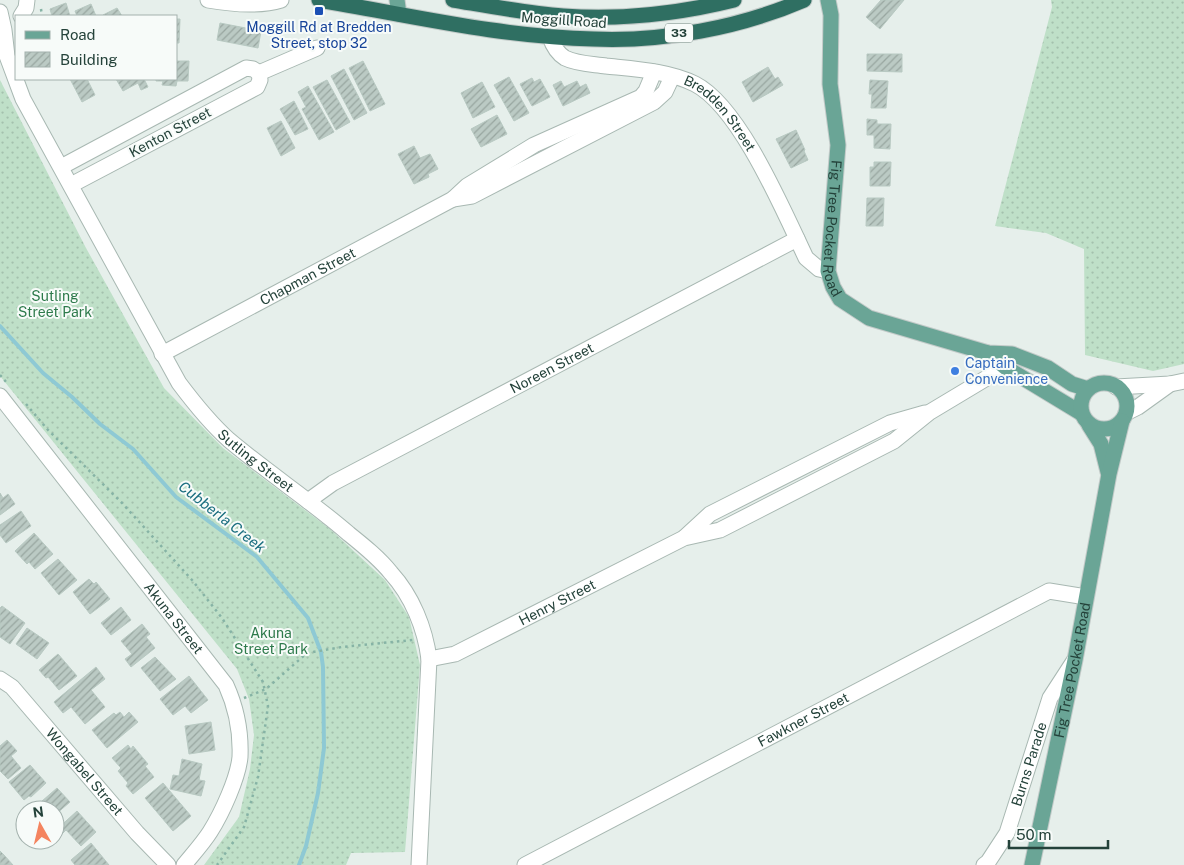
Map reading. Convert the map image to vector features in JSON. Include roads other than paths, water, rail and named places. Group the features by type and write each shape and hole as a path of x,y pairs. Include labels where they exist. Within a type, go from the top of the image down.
{"highway":[{"name":"Moggill Road","path":"319,0 398,7 550,37 617,39 682,33 748,19 804,0"},
{"name":"Moggill Road","path":"453,0 564,16 606,17 656,14 734,0"}],"main road":[{"name":"Fig Tree Pocket Road","path":"828,0 831,15 830,84 838,145 828,271 833,287 840,299 869,318 1009,360 1048,368 1072,384 1088,389"},
{"name":"Fig Tree Pocket Road","path":"1009,360 1085,419 1101,444 1109,474"},
{"path":"1102,383 1109,384 1116,387 1126,398 1124,417 1117,426 1103,430 1096,429 1085,419 1081,400 1088,389 1102,383"},
{"name":"Fig Tree Pocket Road","path":"1032,865 1075,660 1109,474 1124,417"}],"street":[{"path":"22,15 28,0"},
{"path":"208,0 254,4 273,3 281,0"},
{"name":"Sutling Street","path":"5,22 3,52 23,99 179,383 200,411 228,439 367,548 392,573 412,603 426,638 429,659 419,865"},
{"name":"Bredden Street","path":"550,37 554,48 574,62 654,72 694,84 711,95 722,106 754,154 806,258 818,268 828,271"},
{"name":"Kenton Street","path":"259,73 317,48"},
{"name":"Kenton Street","path":"61,167 246,68 254,69 259,73 260,80 257,87 70,185"},
{"name":"Chapman Street","path":"453,200 467,186 534,145 641,96 646,91 654,72"},
{"name":"Chapman Street","path":"162,354 453,200 472,196 654,102 665,92 672,77"},
{"name":"Noreen Street","path":"308,501 333,483 797,239"},
{"name":"Henry Street","path":"429,659 455,654 684,538 710,514 890,423 930,412 1009,360"},
{"path":"1116,387 1177,383"},
{"path":"1124,417 1177,383"},
{"name":"Akuna Street","path":"0,396 226,685 234,703 240,758 228,798 210,833 184,865"},
{"name":"Fawkner Street","path":"525,865 1049,591 1086,597"},
{"name":"Burns Parade","path":"984,865 1008,833 1050,698 1075,660"},
{"name":"Wongabel Street","path":"0,679 12,687 137,834 168,865"}],"waterway":[{"name":"Cubberla Creek","path":"0,326 43,373 100,424 133,449 176,497 257,557 308,618 321,652 323,667 324,748 318,793 306,846 299,865"}],"place":[{"name":"Moggill Rd at Bredden Street, stop 32","path":"319,11"},
{"name":"Captain Convenience","path":"955,371"}],"park label":[{"name":"Sutling Street Park","path":"55,304"},
{"name":"Akuna Street Park","path":"271,642"}]}
